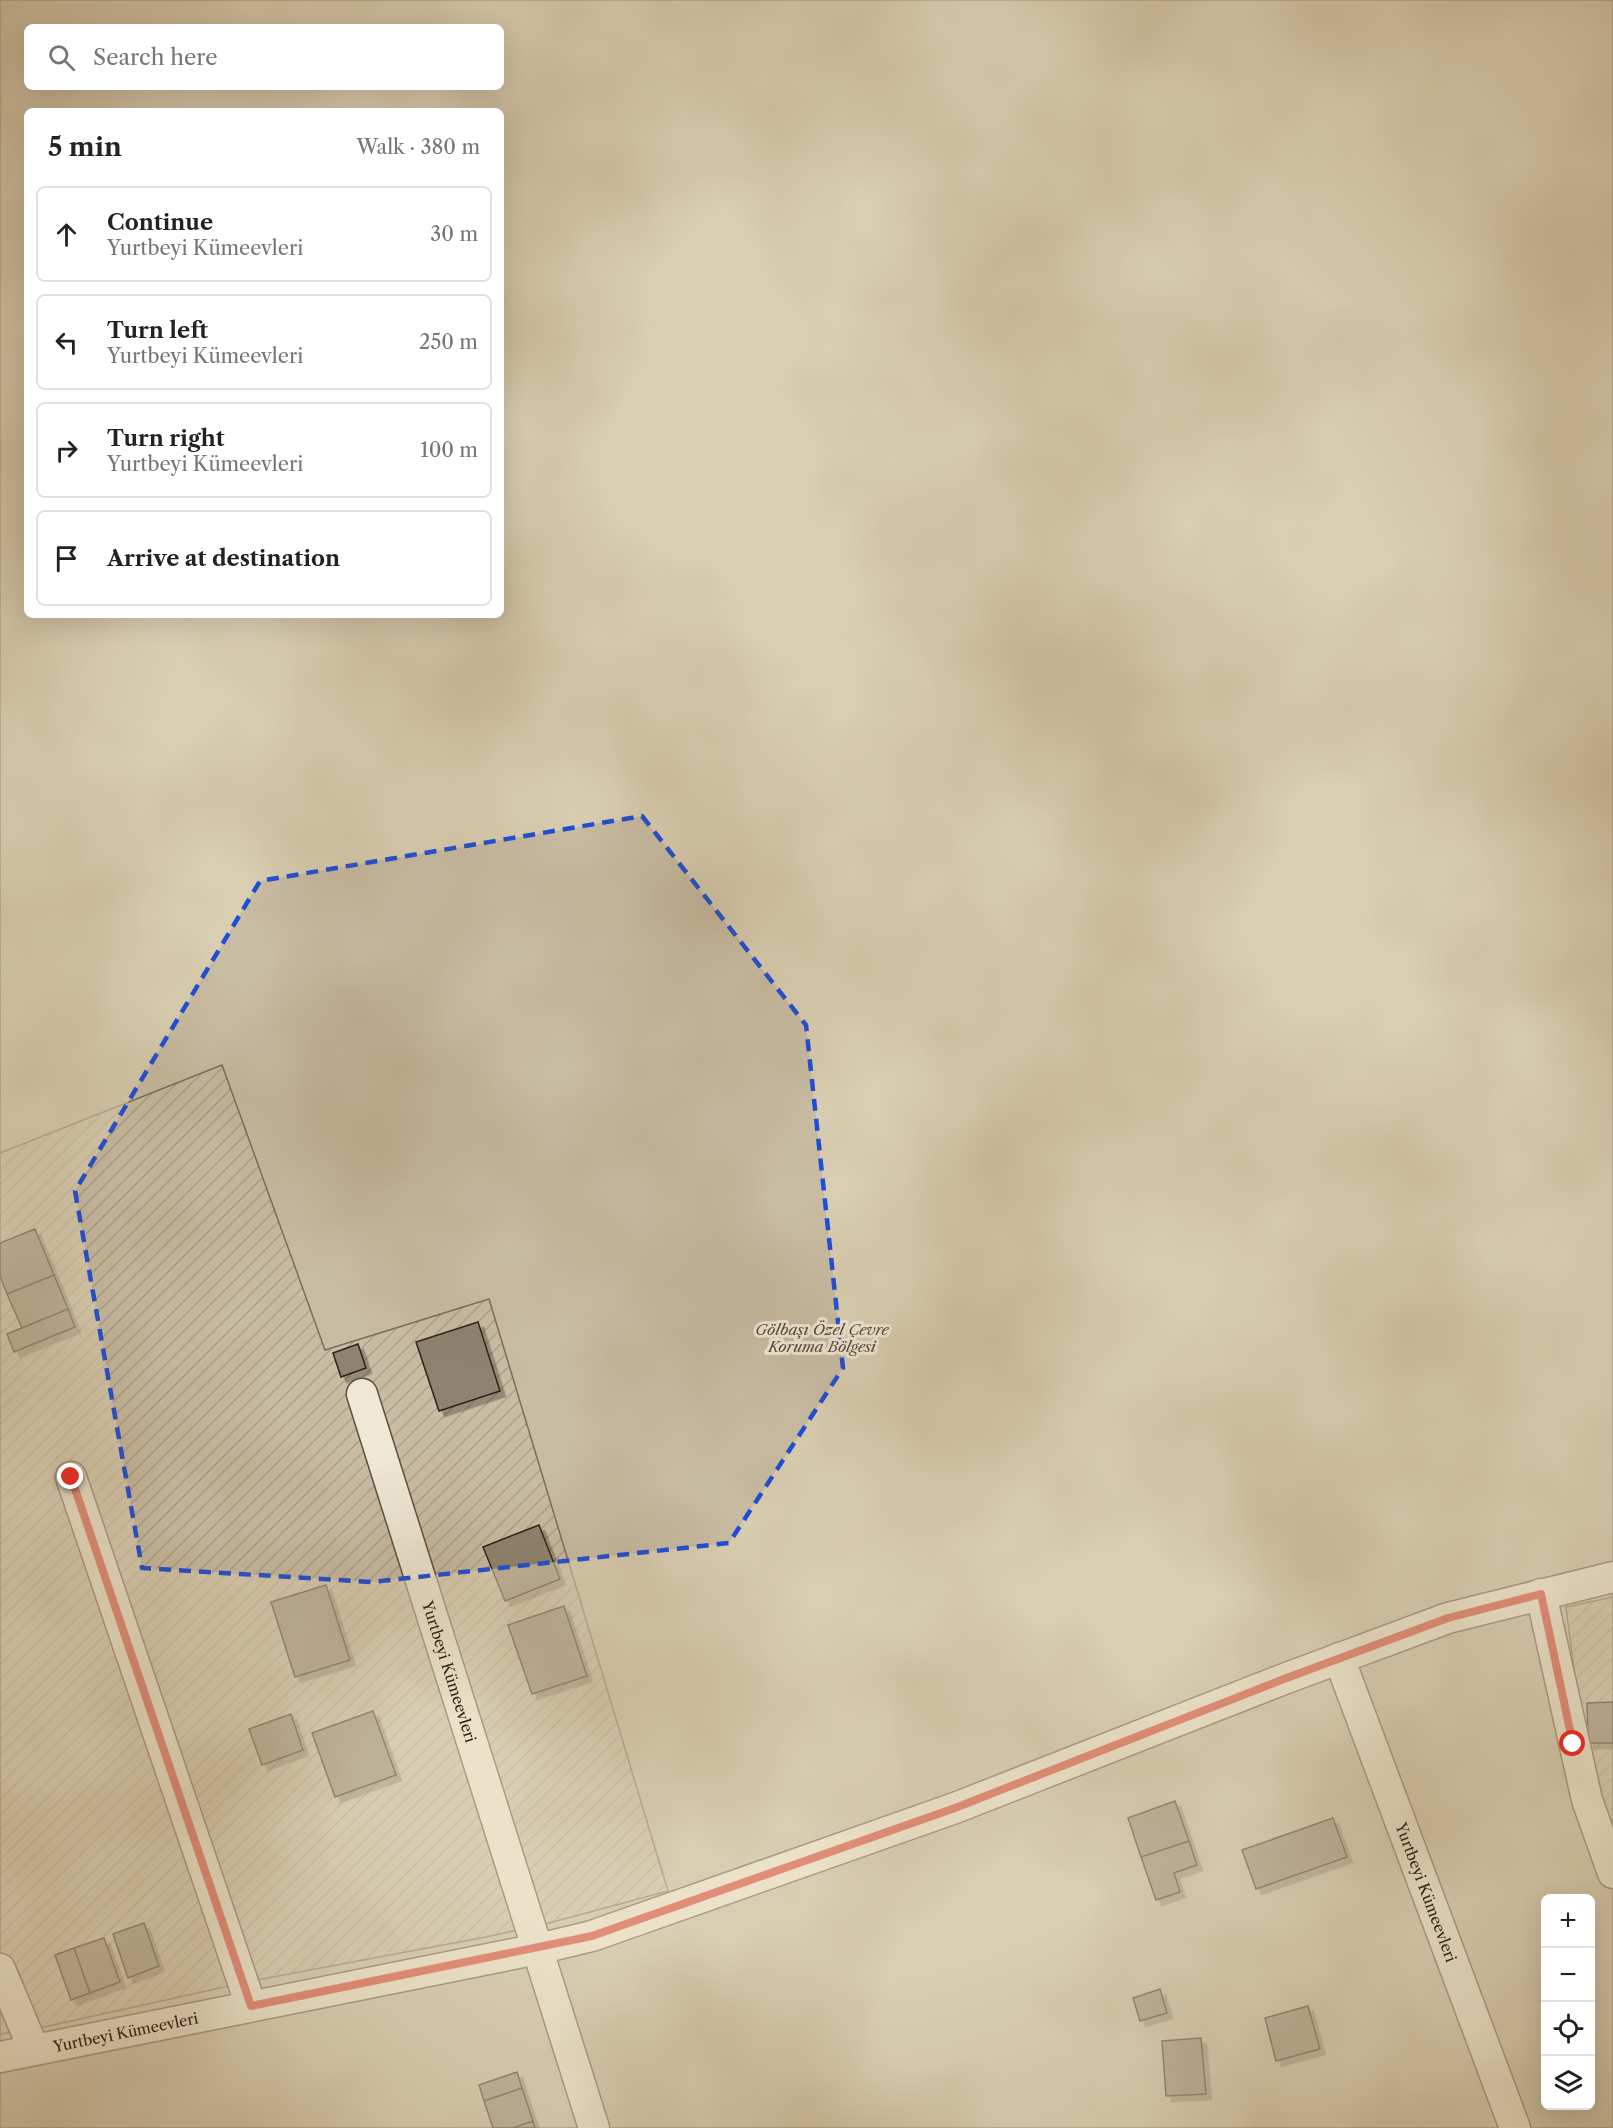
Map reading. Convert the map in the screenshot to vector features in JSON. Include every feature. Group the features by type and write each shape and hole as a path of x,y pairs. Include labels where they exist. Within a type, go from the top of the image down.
{"street":[{"name":"Yurtbeyi Kümeevleri","path":"362,1394 594,2128"},
{"path":"71,1477 251,2006"},
{"name":"Yurtbeyi Kümeevleri","path":"0,2056 592,1936 955,1808 1339,1658 1448,1618 1613,1577"},
{"path":"1541,1594 1587,1800 1613,1873"},
{"name":"Yurtbeyi Kümeevleri","path":"1339,1658 1515,2128"},
{"name":"Yurtbeyi Kümeevleri","path":"0,1970 34,2050"}],"highlighted area":[{"path":"642,816 806,1025 843,1368 729,1543 372,1582 142,1568 75,1191 260,881"}],"green space":[{"name":"Gölbaşı Özel Çevre Koruma Bölgesi","path":"0,0 1613,0 1613,2128 0,2128"},
{"path":"222,1065 325,1350 489,1299 668,1891 549,1923 486,1937 251,1981 44,2027 0,2034 0,1153"},
{"path":"1613,1597 1613,1845 1586,1761 1566,1607"}],"building":[{"path":"35,1229 54,1275 7,1294 0,1276 0,1243"},
{"path":"54,1275 68,1309 22,1328 7,1294"},
{"path":"68,1309 75,1327 14,1352 7,1334"},
{"path":"478,1322 500,1391 439,1411 416,1342"},
{"path":"358,1344 366,1368 341,1377 333,1353"},
{"path":"539,1525 560,1579 505,1601 483,1547"},
{"path":"326,1585 350,1660 295,1677 271,1602"},
{"path":"564,1606 587,1676 532,1694 508,1625"},
{"path":"1613,1702 1613,1743 1588,1743 1587,1703"},
{"path":"373,1711 396,1775 335,1797 312,1733"},
{"path":"291,1714 303,1750 262,1765 249,1729"},
{"path":"1175,1801 1189,1841 1141,1857 1128,1818"},
{"path":"1333,1818 1347,1857 1256,1889 1242,1850"},
{"path":"1189,1841 1197,1865 1174,1873 1180,1892 1156,1900 1141,1857"},
{"path":"144,1923 159,1966 128,1978 113,1934"},
{"path":"104,1938 120,1982 90,1993 74,1948"},
{"path":"74,1948 90,1993 71,2000 55,1955"},
{"path":"1160,1989 1167,2013 1140,2021 1133,1998"},
{"path":"1308,2006 1320,2049 1276,2061 1265,2018"},
{"path":"1201,2038 1206,2094 1166,2096 1162,2041"},
{"path":"517,2072 522,2088 484,2101 479,2085"},
{"path":"522,2088 533,2121 513,2128 493,2128 484,2101"},
{"path":"533,2121 535,2128 513,2128"}],"route":[{"path":"71,1477 251,2006 592,1936 955,1808 1284,1679 1448,1618 1541,1594 1573,1744"}]}
